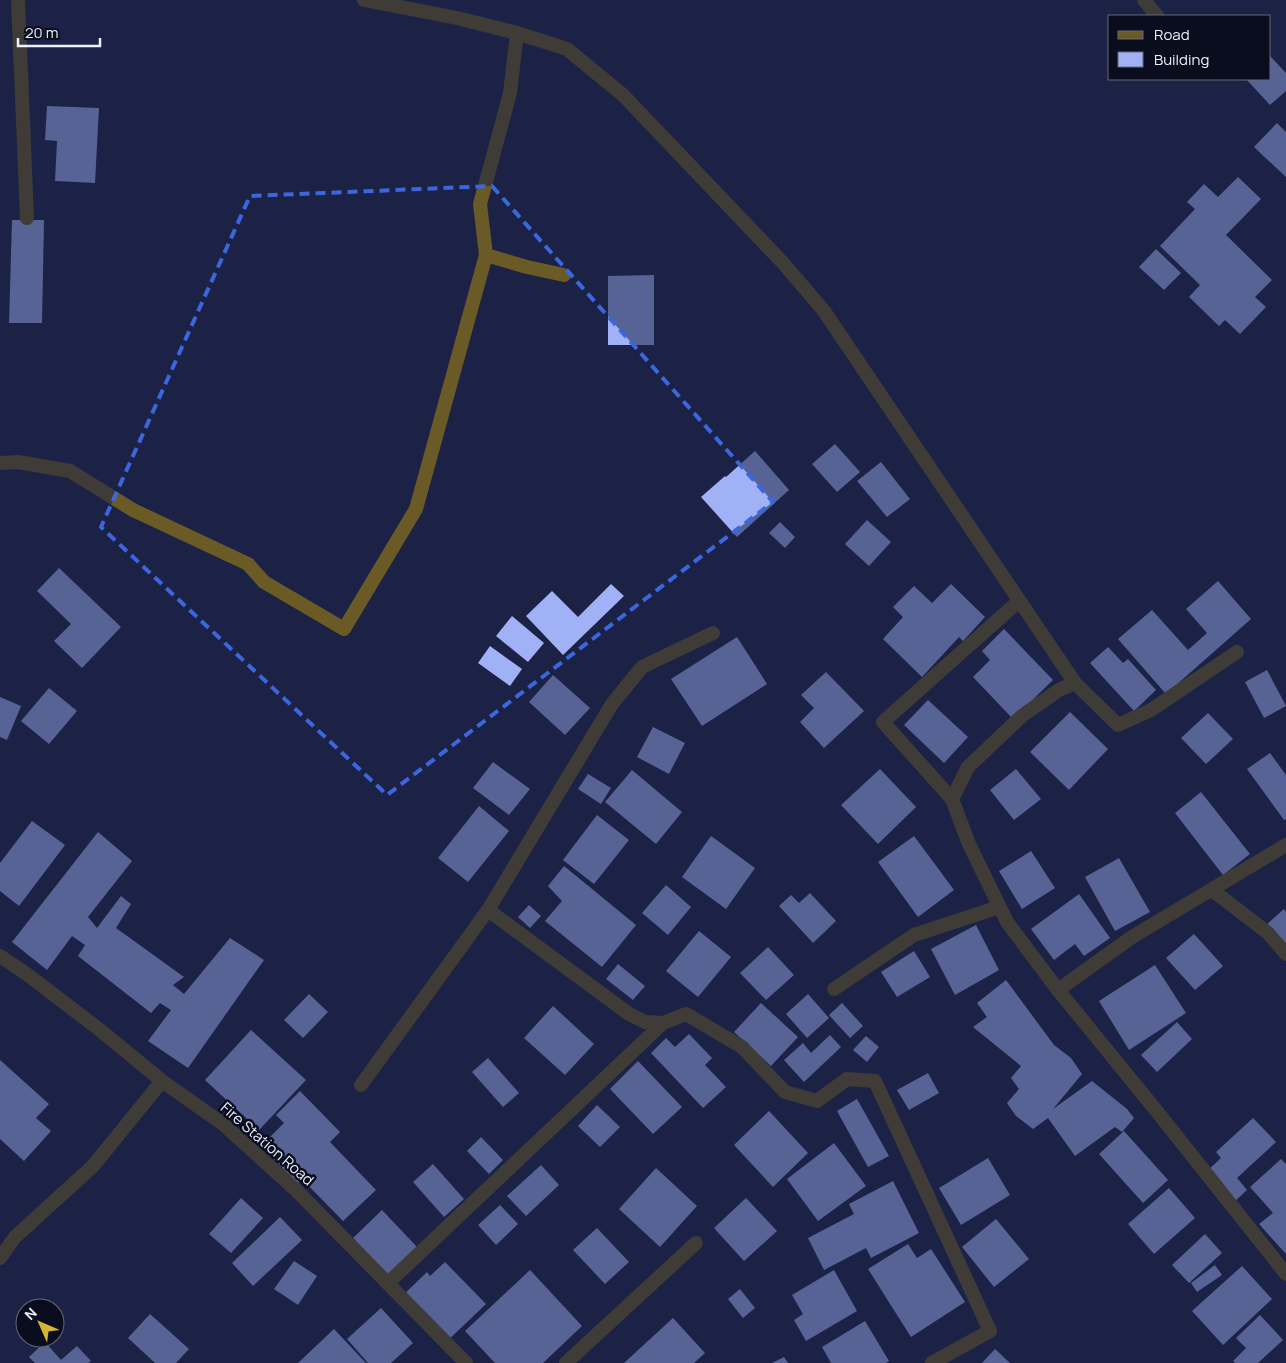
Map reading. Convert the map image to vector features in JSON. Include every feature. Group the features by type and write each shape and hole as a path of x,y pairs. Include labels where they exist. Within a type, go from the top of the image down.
{"street":[{"path":"18,0 26,218"},
{"path":"364,0 457,18 517,33 567,49 623,95 784,264 824,312 1074,683 1118,725 1151,710 1237,652"},
{"path":"1144,0 1156,15"},
{"path":"0,463 18,462 70,471 133,510 248,564 264,582 344,629 416,509 486,255 480,204 510,93 517,33"},
{"path":"486,255 564,275"},
{"path":"1019,601 883,722 952,799 969,844 1006,922 1058,990 1286,1274"},
{"path":"361,1085 488,910 612,704 642,667 713,633"},
{"path":"952,799 968,767 1023,715 1059,690 1074,683"},
{"path":"1058,990 1132,937 1286,845"},
{"path":"1212,890 1268,933 1286,954"},
{"path":"834,989 914,935 999,907"},
{"path":"488,910 629,1014 645,1022 663,1023"},
{"name":"Fire Station Road","path":"0,956 100,1030 162,1082 223,1124 297,1191 466,1363"},
{"path":"388,1283 663,1023 686,1014 742,1047 785,1092 817,1101 847,1079 875,1081 990,1331 932,1363"},
{"path":"0,1258 15,1237 93,1166 162,1082"},
{"path":"566,1363 696,1243"}],"highlighted area":[{"path":"492,186 773,502 387,795 101,527 250,196"}],"building":[{"path":"1271,57 1286,73 1286,91 1270,105 1247,80 1271,80"},
{"path":"47,106 99,108 95,183 55,181 57,141 45,140"},
{"path":"1277,123 1286,132 1286,177 1254,147"},
{"path":"1238,177 1261,199 1226,235 1272,280 1255,297 1266,307 1240,334 1225,320 1219,326 1189,297 1200,285 1160,246 1195,209 1187,202 1204,184 1218,197"},
{"path":"12,220 44,220 42,323 9,323"},
{"path":"1156,249 1181,273 1164,290 1139,267"},
{"path":"654,275 654,345 608,345 608,276"},
{"path":"835,444 860,472 837,492 812,464"},
{"path":"755,451 789,490 737,537 701,497"},
{"path":"881,462 910,499 887,517 857,481"},
{"path":"867,520 891,542 869,566 845,544"},
{"path":"780,522 795,537 785,548 769,533"},
{"path":"59,568 121,627 82,668 54,641 71,624 37,591"},
{"path":"1218,581 1251,619 1166,694 1118,639 1152,610 1188,650 1207,633 1186,609"},
{"path":"611,584 624,596 563,655 526,616 552,591 578,617"},
{"path":"951,584 985,617 963,641 959,637 922,677 883,639 903,617 893,607 914,586 932,603"},
{"path":"512,616 544,643 528,662 496,636"},
{"path":"1004,629 1053,680 1013,719 973,677 990,660 982,651"},
{"path":"737,637 767,684 702,726 671,679"},
{"path":"490,646 522,669 510,686 478,663"},
{"path":"1108,647 1123,663 1128,659 1156,690 1134,711 1090,663"},
{"path":"1267,670 1286,706 1264,718 1245,682"},
{"path":"826,672 864,711 824,748 800,722 814,708 801,695"},
{"path":"553,675 590,708 565,735 529,702"},
{"path":"49,688 77,711 49,744 21,721"},
{"path":"0,697 21,706 7,740 0,737"},
{"path":"928,700 968,737 944,763 904,725"},
{"path":"1070,712 1108,749 1069,790 1030,752"},
{"path":"1208,713 1233,739 1206,764 1181,738"},
{"path":"653,727 685,743 669,774 637,757"},
{"path":"1270,753 1286,775 1286,819 1284,820 1247,769"},
{"path":"493,762 530,789 509,815 473,788"},
{"path":"880,769 916,807 878,844 841,805"},
{"path":"1016,769 1041,799 1014,820 990,790"},
{"path":"632,770 682,812 656,844 605,802"},
{"path":"588,774 611,788 601,804 578,789"},
{"path":"1201,792 1250,854 1223,875 1175,813"},
{"path":"479,806 509,831 468,882 438,858"},
{"path":"597,815 629,840 594,884 563,860"},
{"path":"32,821 65,845 19,906 0,891 0,863"},
{"path":"98,832 132,861 88,917 97,928 121,896 131,904 116,928 184,977 173,985 184,994 230,938 264,960 188,1068 148,1041 171,1010 160,1003 151,1013 78,956 85,945 72,936 47,970 12,942"},
{"path":"711,836 755,868 726,909 682,877"},
{"path":"914,836 954,890 918,917 878,862"},
{"path":"1031,851 1055,888 1022,909 999,871"},
{"path":"1119,858 1150,912 1115,931 1085,877"},
{"path":"564,866 636,925 602,967 545,921 562,901 548,886"},
{"path":"666,885 691,907 668,935 642,913"},
{"path":"810,893 836,921 813,943 779,906 791,895 799,903"},
{"path":"1079,894 1110,938 1084,956 1075,944 1054,960 1031,929"},
{"path":"529,905 541,916 530,928 518,917"},
{"path":"1284,909 1286,912 1286,945 1264,927"},
{"path":"976,925 999,970 955,995 931,949"},
{"path":"699,931 731,957 698,997 666,971"},
{"path":"1194,934 1223,966 1195,990 1166,958"},
{"path":"768,947 794,975 766,1000 740,973"},
{"path":"914,951 930,977 897,997 881,972"},
{"path":"618,964 645,986 633,1000 606,979"},
{"path":"1155,965 1186,1013 1129,1050 1099,1001"},
{"path":"1006,980 1054,1045 1071,1058 1082,1074 1053,1109 1092,1081 1127,1109 1134,1118 1122,1132 1115,1127 1075,1156 1048,1118 1033,1129 1016,1116 1007,1103 1019,1089 1011,1078 1021,1066 973,1027 987,1017 977,1003"},
{"path":"309,994 328,1012 303,1038 284,1020"},
{"path":"808,994 829,1018 807,1038 786,1014"},
{"path":"761,1003 798,1037 771,1066 734,1032"},
{"path":"842,1003 863,1026 850,1038 829,1015"},
{"path":"553,1006 594,1044 565,1075 524,1038"},
{"path":"1177,1022 1192,1039 1157,1072 1141,1055"},
{"path":"251,1030 306,1080 259,1130 205,1080"},
{"path":"689,1034 712,1058 705,1065 726,1087 703,1108 651,1053 666,1038 675,1047"},
{"path":"830,1035 841,1047 804,1082 784,1060 803,1043 811,1053"},
{"path":"866,1036 879,1047 867,1062 853,1050"},
{"path":"488,1058 519,1093 503,1107 472,1072"},
{"path":"0,1060 49,1104 36,1118 51,1131 24,1161 0,1139"},
{"path":"638,1061 682,1107 653,1134 610,1089"},
{"path":"928,1073 939,1093 909,1110 897,1090"},
{"path":"300,1091 340,1132 330,1142 376,1190 343,1221 302,1179 298,1184 261,1146 284,1123 276,1115"},
{"path":"857,1099 889,1156 868,1167 837,1111"},
{"path":"597,1105 620,1127 600,1147 578,1126"},
{"path":"769,1111 808,1153 773,1187 734,1145"},
{"path":"1253,1118 1276,1142 1237,1178 1247,1190 1233,1203 1205,1173 1221,1158 1216,1152"},
{"path":"1124,1131 1168,1180 1143,1203 1099,1154"},
{"path":"481,1137 503,1160 489,1174 467,1151"},
{"path":"834,1143 866,1186 818,1221 787,1179"},
{"path":"988,1158 1010,1195 961,1225 939,1188"},
{"path":"1281,1159 1286,1164 1286,1254 1259,1224 1273,1213 1250,1187"},
{"path":"433,1164 464,1199 444,1217 413,1182"},
{"path":"541,1165 559,1185 526,1216 507,1196"},
{"path":"656,1168 697,1206 660,1247 619,1209"},
{"path":"893,1181 919,1233 871,1258 866,1248 824,1270 808,1238 854,1214 849,1204"},
{"path":"1169,1188 1195,1218 1154,1254 1128,1224"},
{"path":"241,1198 263,1218 231,1253 209,1234"},
{"path":"746,1198 777,1231 744,1261 714,1228"},
{"path":"500,1205 518,1224 496,1245 478,1225"},
{"path":"382,1210 418,1248 389,1276 353,1238"},
{"path":"280,1217 302,1240 253,1286 232,1263"},
{"path":"996,1219 1029,1259 994,1287 962,1247"},
{"path":"597,1228 629,1262 605,1284 573,1250"},
{"path":"1205,1234 1222,1253 1189,1283 1172,1265"},
{"path":"908,1244 917,1258 931,1249 965,1302 911,1337 868,1269"},
{"path":"294,1261 317,1276 298,1305 274,1289"},
{"path":"445,1262 486,1304 442,1346 398,1300 427,1272 430,1276"},
{"path":"1215,1265 1222,1275 1197,1292 1191,1283"},
{"path":"1242,1266 1272,1299 1223,1345 1192,1311"},
{"path":"530,1270 582,1326 543,1363 495,1363 465,1331"},
{"path":"834,1270 857,1311 806,1341 794,1320 803,1314 792,1295"},
{"path":"740,1289 755,1308 743,1318 728,1299"},
{"path":"381,1308 413,1343 391,1363 368,1363 347,1339"},
{"path":"150,1314 189,1349 176,1363 155,1363 128,1338"},
{"path":"1260,1315 1283,1340 1258,1363 1235,1363 1233,1361 1246,1348 1236,1338"},
{"path":"673,1318 705,1353 694,1363 624,1363"},
{"path":"865,1321 889,1361 886,1363 831,1363 822,1347"},
{"path":"334,1329 366,1363 298,1363"},
{"path":"77,1346 91,1361 88,1363 35,1363 29,1357 39,1348 50,1348 61,1360"},
{"path":"995,1349 1010,1363 982,1363"},
{"path":"784,1357 788,1363 772,1363"}]}
